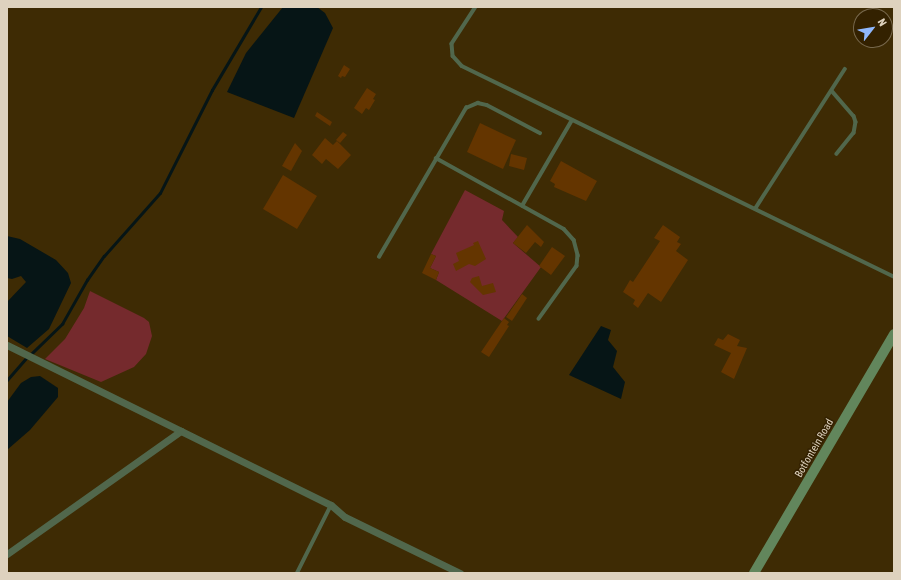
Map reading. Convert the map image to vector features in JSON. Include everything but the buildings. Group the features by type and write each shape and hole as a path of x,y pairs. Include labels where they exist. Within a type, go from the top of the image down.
{"main road":[{"name":"Botfontein Road","path":"754,573 894,334"}],"street":[{"path":"7,345 331,505 346,517 460,573"},
{"path":"7,554 181,431"}],"lane":[{"path":"476,7 453,40 451,48 455,60 462,66 894,277"},
{"path":"755,210 845,69"},
{"path":"832,91 854,116 856,122 854,133 837,154"},
{"path":"379,257 464,111 474,104 487,105 540,133"},
{"path":"522,206 572,120"},
{"path":"436,158 564,229 574,240 578,250 574,272 539,319"},
{"path":"297,573 331,505"}],"shaded area":[{"path":"283,7 317,7 325,13 333,28 294,118 227,92 246,53"},
{"path":"465,190 504,211 502,220 518,237 513,243 541,267 502,321 436,280 439,272 430,268 436,256 431,254"},
{"path":"7,236 20,239 56,260 68,273 71,283 49,329 27,348 7,336 7,302 26,282 21,276 12,279 7,278"},
{"path":"90,291 144,318 149,322 152,336 146,354 134,367 101,382 45,359 65,339 84,308"},
{"path":"601,326 611,330 608,340 617,351 613,367 625,382 621,399 569,375"},
{"path":"40,376 58,388 58,397 30,430 7,450 7,402 21,383 31,377"}],"waterway":[{"path":"30,355 62,324 87,280 104,256 160,193 212,90 261,7"},
{"path":"7,380 26,358"}]}
